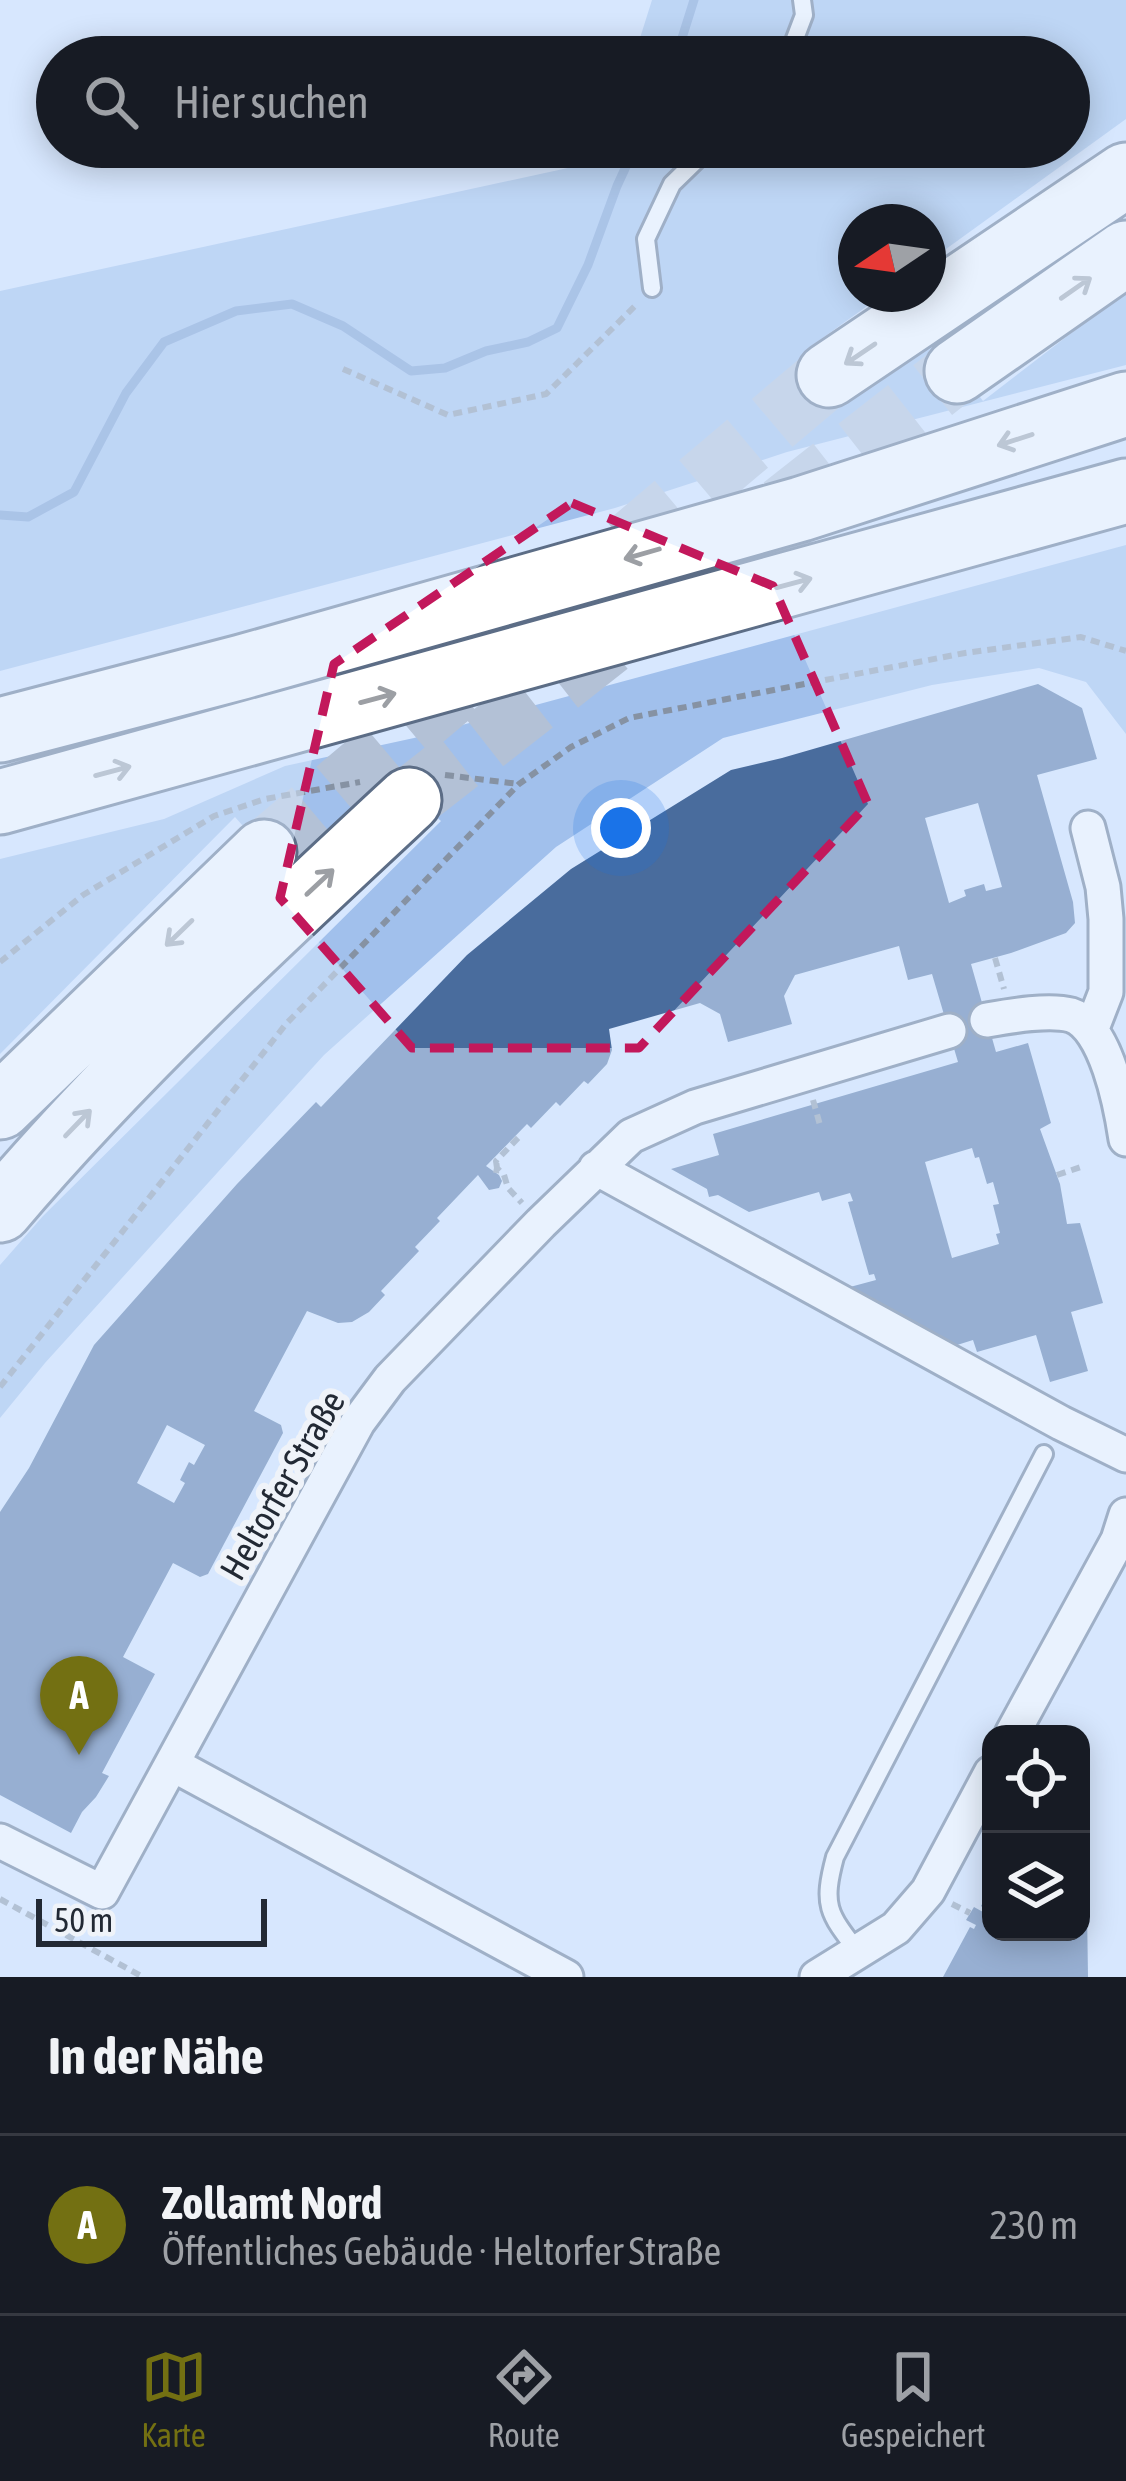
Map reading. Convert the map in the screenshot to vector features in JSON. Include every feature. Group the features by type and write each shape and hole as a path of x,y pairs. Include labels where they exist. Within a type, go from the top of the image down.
{"highway":[{"path":"830,375 1126,175"},
{"path":"957,371 1126,253"},
{"path":"0,730 242,667 778,515 1126,404"},
{"path":"0,802 1126,491"},
{"path":"0,1210 45,1157 235,962 409,800"},
{"path":"0,1106 264,852"}],"street":[{"path":"1088,828 1106,919 1106,992 1091,1028"},
{"path":"987,1020 1026,1013 1071,1016 1091,1028 1106,1060 1126,1139"},
{"name":"Heltorfer Straße","path":"0,1841 102,1892 358,1422 390,1379 631,1136 695,1107 949,1031"},
{"path":"596,1168 1053,1438 1126,1455"},
{"path":"1017,1725 1118,1540 1126,1515"},
{"path":"172,1764 566,1977"},
{"path":"817,1977 896,1928 928,1891 982,1790"}],"lane":[{"path":"796,36 803,15 802,0"},
{"path":"652,288 646,239 672,184 688,168"},
{"path":"858,1952 829,1907 827,1886 835,1858 1053,1438"}],"path":[{"path":"343,369 448,415 546,394 652,288"},
{"path":"0,1387 286,1024 519,784 571,747 629,718 965,652 1081,637 1126,651"},
{"path":"519,1137 496,1161 497,1171 541,1223"},
{"path":"1057,1174 1081,1167"},
{"path":"0,1899 143,1977"}],"highlighted area":[{"path":"572,503 773,586 868,804 639,1048 412,1048 280,898 334,664"}],"shaded area":[{"path":"652,0 1126,0 1126,119 1090,145 1090,36 641,36"},
{"path":"568,168 1058,168 946,249 946,204 838,204 838,312 859,312 810,347 845,398 935,337 983,401 1126,291 1126,365 787,452 615,508 0,671 0,291"},
{"path":"1126,545 1126,734 1086,682 1039,668 932,685 723,738 556,847 324,1055 0,1418 0,1265 43,1216 441,821 400,786 291,880 235,817 0,1054 0,859 164,819 285,766 414,738"}],"building":[{"path":"1038,684 1082,708 1097,759 1037,775 1075,923 1066,933 971,964 996,1052 1028,1043 1051,1123 1040,1129 1060,1184 1067,1224 1080,1223 1103,1303 1071,1312 1088,1371 1050,1382 1036,1335 977,1352 973,1340 948,1344 897,1313 888,1316 886,1307 850,1287 876,1280 874,1274 869,1275 848,1202 853,1201 850,1193 822,1201 819,1192 749,1212 718,1195 709,1197 707,1189 671,1169 719,1155 713,1134 958,1062 932,974 908,980 899,946 795,975 784,996 792,1024 728,1042 720,1014 700,1003 609,1029 612,1050 607,1064 560,1106 556,1102 531,1128 527,1124 486,1166 499,1175 499,1188 489,1190 478,1175 437,1218 440,1221 415,1247 419,1251 381,1291 385,1295 369,1312 352,1322 338,1323 307,1311 254,1411 281,1425 283,1433 208,1574 200,1577 173,1563 123,1657 155,1674 102,1773 109,1776 71,1833 0,1795 0,1512 29,1468 94,1345 237,1184 316,1102 321,1107 467,955 571,869 731,770","holes":["978,803 1002,887 986,891 984,884 964,890 966,896 949,903 925,818","972,1148 987,1184 993,1182 999,1204 993,1205 999,1244 952,1258 925,1162","167,1425 205,1445 194,1465 189,1462 174,1503 137,1483"]},
{"path":"974,1907 982,1911 982,1941 1087,1941 1088,1977 943,1977 970,1927 976,1925 966,1920"}],"waterway":[{"path":"683,36 694,0"},
{"path":"0,515 28,517 74,492 126,393 164,342 236,311 292,304 343,326 411,371 445,368 557,328 588,265 625,168"}],"tunnel":[{"path":"409,800 957,371"},
{"path":"264,852 829,375"}],"place":[{"name":"Zollamt Nord","path":"79,1755"}]}
